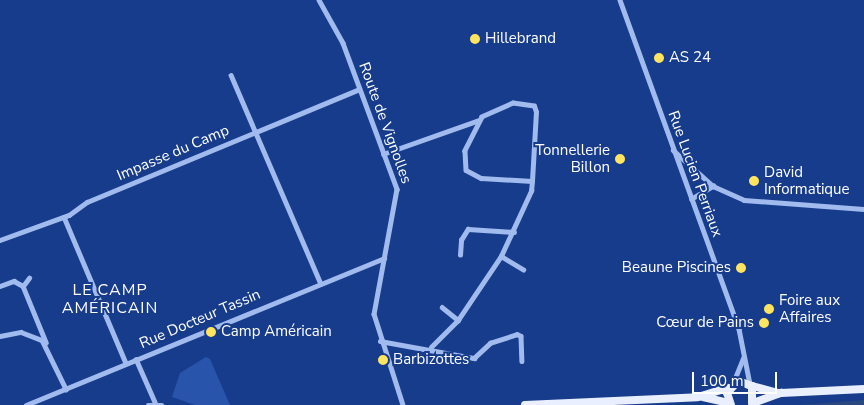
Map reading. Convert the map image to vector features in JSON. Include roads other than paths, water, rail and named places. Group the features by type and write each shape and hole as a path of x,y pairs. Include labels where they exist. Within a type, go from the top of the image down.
{"main road":[{"path":"525,405 698,397 730,404 731,385"},
{"path":"698,397 731,385 751,385 781,393 864,389"},
{"path":"751,385 752,404 781,393"}],"street":[{"name":"Route de Vignolles","path":"320,0 342,43 358,90 396,185 374,307 380,341 403,405"},
{"name":"Rue Lucien Perriaux","path":"620,0 739,329 751,385"},
{"path":"231,75 320,282"},
{"name":"Impasse du Camp","path":"0,240 64,217 87,202 358,90"},
{"path":"383,154 479,120 489,113 518,102 534,106 532,181 514,232 501,256 458,320 431,347"},
{"path":"479,120 465,151 466,170 482,178 532,181"},
{"path":"674,150 713,186 756,203 864,209"},
{"path":"691,199 713,186"},
{"path":"64,217 126,363"},
{"path":"460,256 461,240 468,230 514,232"},
{"path":"501,256 523,269"},
{"name":"Rue Docteur Tassin","path":"26,405 320,282 384,258"},
{"path":"23,286 29,278"},
{"path":"0,286 14,281 23,286 66,389"},
{"path":"442,307 458,320"},
{"path":"0,336 26,333 47,346"},
{"path":"380,341 431,347 474,358 490,343 517,334 521,336 522,360"},
{"path":"731,385 744,356"},
{"path":"136,359 155,402 162,405"},
{"path":"148,405 155,402"}],"place":[{"name":"Hillebrand","path":"475,39"},
{"name":"AS 24","path":"659,58"},
{"name":"Tonnellerie Billon","path":"620,159"},
{"name":"David Informatique","path":"754,181"},
{"name":"Beaune Piscines","path":"741,268"},
{"name":"Foire aux Affaires","path":"769,309"},
{"name":"Cœur de Pains","path":"764,323"},
{"name":"Camp Américain","path":"211,332"},
{"name":"Barbizottes","path":"383,360"}],"district":[{"name":"LE CAMP AMÉRICAIN","path":"110,299"}]}
